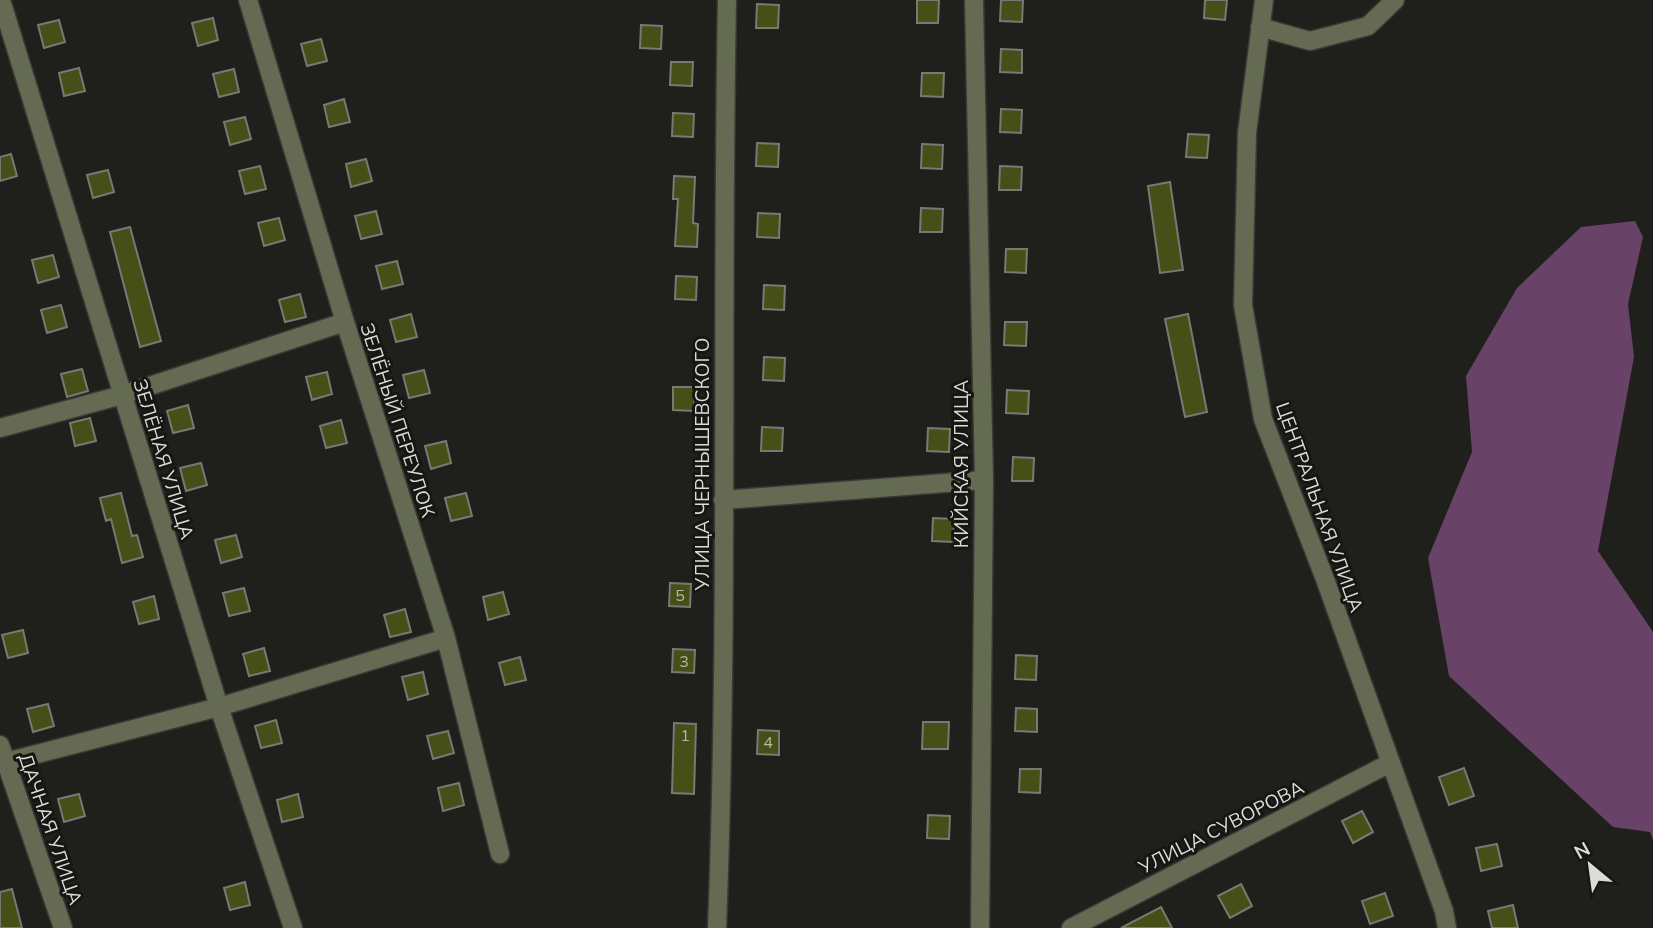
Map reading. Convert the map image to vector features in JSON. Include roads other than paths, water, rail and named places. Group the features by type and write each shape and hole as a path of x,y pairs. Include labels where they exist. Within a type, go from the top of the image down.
{"street":[{"name":"ЗЕЛЁНАЯ УЛИЦА","path":"1,0 8,58 122,395 219,708 293,928"},
{"name":"ЗЕЛЁНЫЙ ПЕРЕУЛОК","path":"248,0 345,321 446,638 500,854"},
{"name":"УЛИЦА ЧЕРНЫШЕВСКОГО","path":"718,928 722,803 727,0"},
{"name":"КИЙСКАЯ УЛИЦА","path":"974,0 984,480 980,928"},
{"name":"ЦЕНТРАЛЬНАЯ УЛИЦА","path":"1264,0 1247,133 1243,305 1263,419 1325,579 1444,911 1447,928"},
{"path":"1260,27 1310,41 1368,26 1395,0"},
{"path":"0,428 122,395 345,321"},
{"path":"723,500 984,480"},
{"path":"6,762 219,708 446,638"},
{"name":"ДАЧНАЯ УЛИЦА","path":"0,744 63,928"},
{"name":"УЛИЦА СУВОРОВА","path":"1071,928 1390,763"}]}
